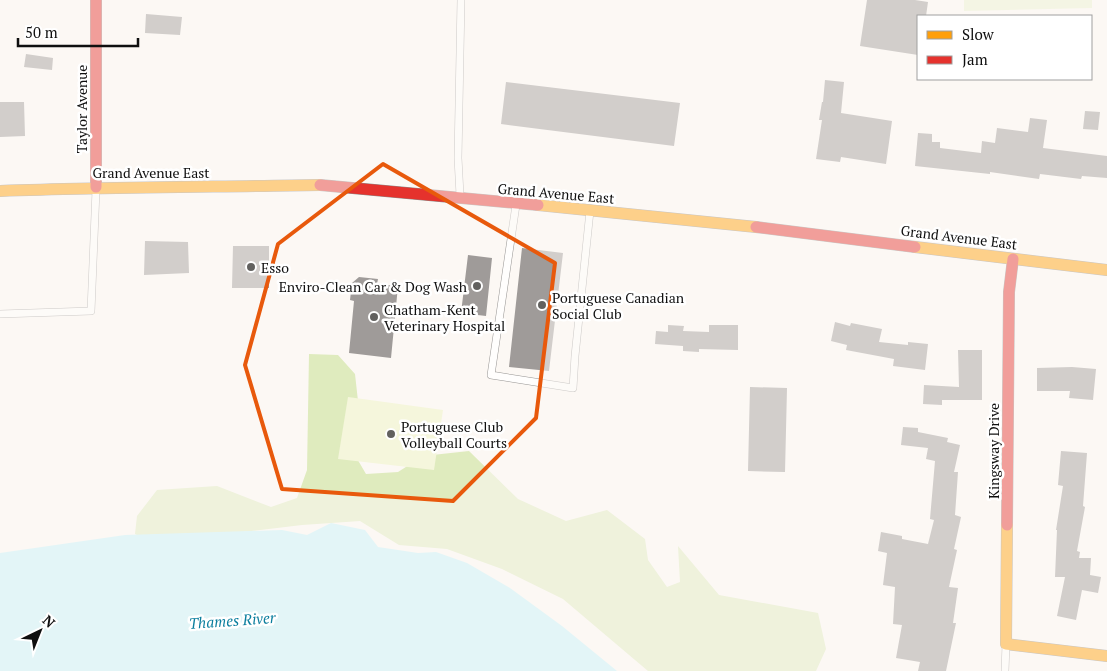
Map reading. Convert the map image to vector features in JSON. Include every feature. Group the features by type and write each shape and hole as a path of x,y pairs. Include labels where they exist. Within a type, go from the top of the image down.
{"main road":[{"name":"Taylor Avenue","path":"96,0 96,187"},
{"name":"Grand Avenue East","path":"0,191 96,187 322,185 705,221 1107,270"},
{"name":"Kingsway Drive","path":"1006,644 1009,292 1014,259"},
{"path":"1006,644 1107,656"}],"lane":[{"path":"460,198 458,189 458,158 461,0"},
{"path":"0,314 91,311 96,187"},
{"path":"516,204 491,375 573,388 590,211"},
{"path":"1005,671 1006,644"}],"highlighted area":[{"path":"383,164 555,263 536,418 453,501 282,489 245,365 278,244"}],"green space":[{"path":"964,0 1092,0 1092,8 964,11"},
{"path":"309,354 338,355 355,374 359,410 352,450 366,474 398,472 423,456 469,451 518,499 566,521 607,510 645,539 648,560 667,587 680,582 678,546 719,595 818,613 826,649 816,671 648,671 563,599 502,569 447,549 399,545 360,521 302,525 152,543 135,534 137,516 157,490 217,486 271,507 297,498 307,470"},
{"name":"Portuguese Club Volleyball Courts","path":"348,397 443,410 434,470 338,459"}],"water":[{"name":"Thames River","path":"331,523 365,530 378,547 418,553 436,552 467,563 510,588 562,626 617,671 0,671 0,553 125,535 282,530 307,535"}],"building":[{"path":"867,0 915,0 928,2 926,15 917,15 917,55 860,46"},
{"path":"146,14 182,17 180,35 145,33"},
{"path":"26,54 53,58 52,70 24,67"},
{"path":"825,80 844,82 841,113 892,121 886,164 841,157 840,162 816,159 822,120 819,120"},
{"path":"506,82 680,103 674,146 501,124"},
{"path":"0,102 24,102 25,136 0,137"},
{"path":"1085,111 1100,112 1098,130 1083,129"},
{"path":"1030,118 1047,120 1043,148 1107,156 1107,178 1082,176 1081,179 1040,174 1039,179 990,172 990,174 915,166 918,133 932,134 932,142 940,142 940,148 981,153 982,141 995,143 997,128 1028,132"},
{"path":"145,241 188,242 189,273 144,275"},
{"name":"Esso","path":"233,246 269,246 269,288 232,288"},
{"name":"Portuguese Canadian Social Club","path":"522,248 563,253 549,371 509,367"},
{"name":"Enviro-Clean Car & Dog Wash","path":"468,255 492,258 486,316 461,313"},
{"name":"Chatham-Kent Veterinary Hospital","path":"359,277 378,279 377,284 398,286 391,358 349,353 354,301 350,300 352,283"},
{"path":"835,322 850,326 851,323 882,329 879,342 908,345 908,342 928,344 925,370 893,366 894,359 846,350 847,345 831,341"},
{"path":"668,325 684,326 683,331 709,332 709,325 738,325 738,350 699,349 699,352 683,351 683,346 655,344 656,331 668,332"},
{"path":"958,350 982,350 982,400 942,400 942,405 923,404 924,385 959,387"},
{"path":"1072,367 1096,369 1093,400 1069,398 1070,391 1037,391 1037,368"},
{"path":"750,387 787,388 785,472 748,471"},
{"path":"903,427 918,428 918,432 948,438 947,442 960,445 954,472 958,472 955,515 961,517 954,549 957,550 949,587 958,588 953,623 956,623 946,671 918,671 920,662 896,658 902,625 893,624 895,587 883,585 887,553 878,551 881,532 902,536 902,539 928,544 934,520 930,519 935,461 926,459 928,448 901,445"},
{"path":"1061,451 1087,453 1083,506 1085,507 1077,551 1080,552 1079,558 1091,558 1090,575 1101,577 1098,593 1082,590 1076,620 1057,616 1065,577 1055,577 1056,530 1063,486 1058,485"}],"traffic: slow":[{"path":"0,191 320,185"},
{"path":"538,205 756,227"},
{"path":"915,247 1107,270"},
{"path":"1007,525 1006,644 1107,656"}],"traffic: jam":[{"path":"96,0 96,187"},
{"path":"320,185 538,205"},
{"path":"756,227 915,247"},
{"path":"1007,525 1009,292 1013,259"}],"place":[{"name":"Esso","path":"251,267"},
{"name":"Enviro-Clean Car & Dog Wash","path":"477,286"},
{"name":"Portuguese Canadian Social Club","path":"542,305"},
{"name":"Chatham-Kent Veterinary Hospital","path":"374,317"},
{"name":"Portuguese Club Volleyball Courts","path":"391,434"}]}
